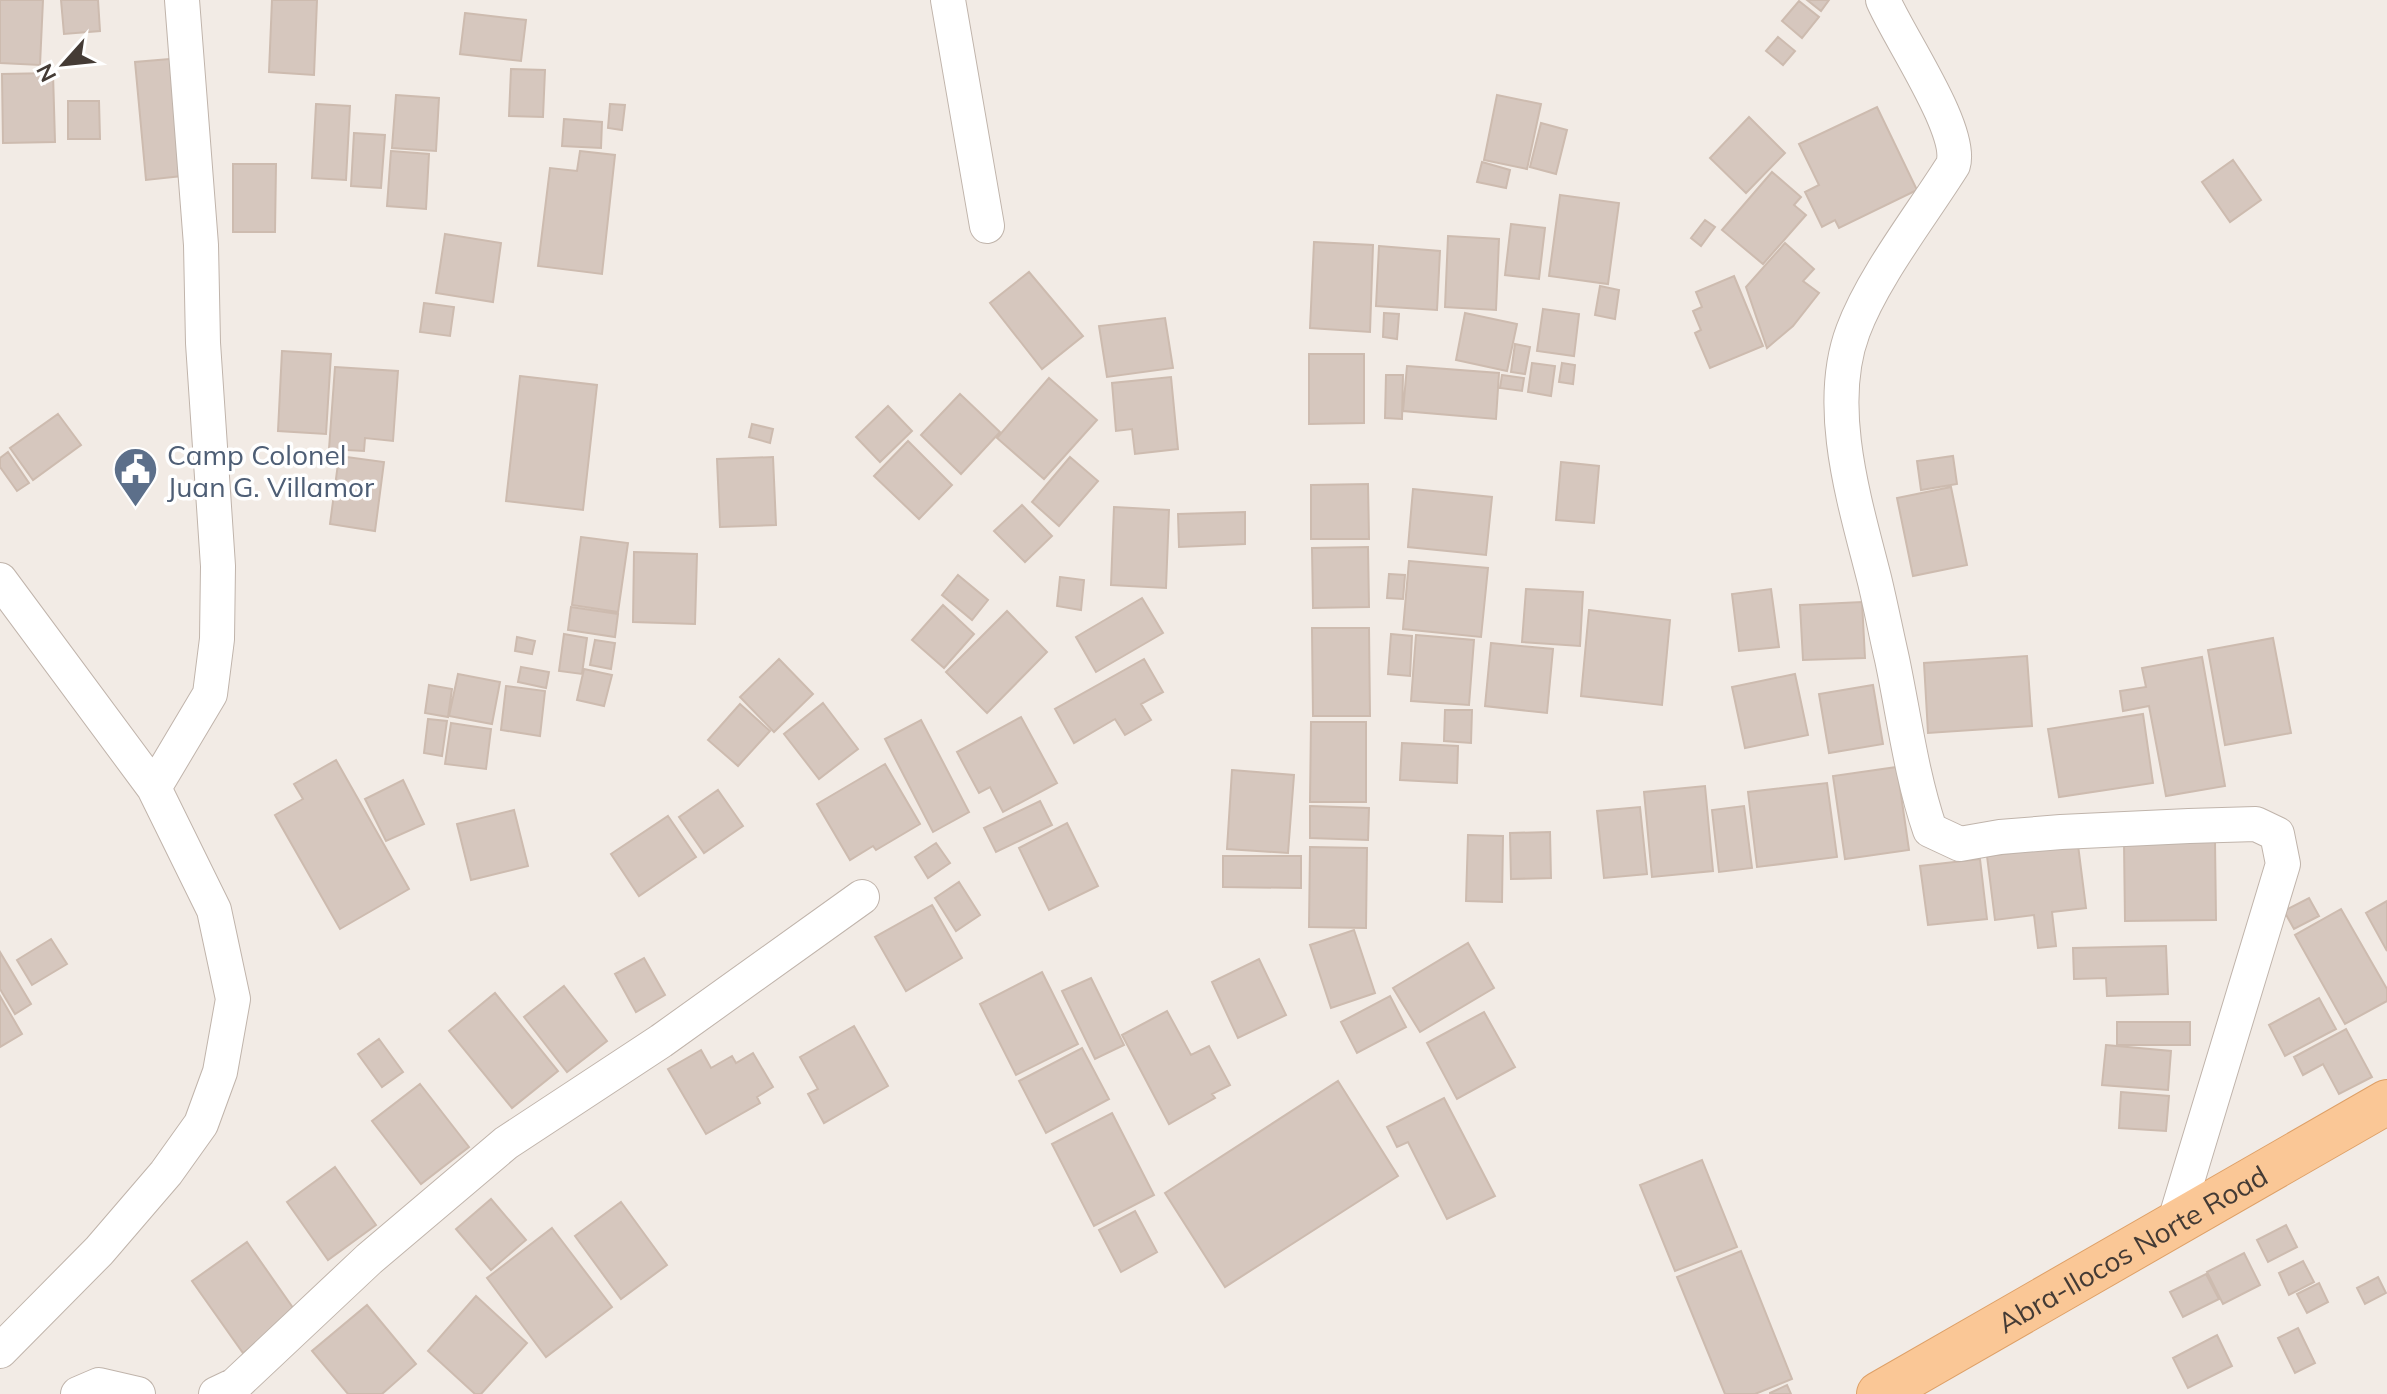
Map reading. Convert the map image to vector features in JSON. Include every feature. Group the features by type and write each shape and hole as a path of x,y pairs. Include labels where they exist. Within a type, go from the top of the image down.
{"main road":[{"name":"Abra-Ilocos Norte Road","path":"1879,1394 2387,1102"}],"street":[{"path":"154,788 210,694 217,639 218,566 203,343 201,245 182,0"},
{"path":"948,0 987,226"},
{"path":"1883,0 1929,85 1954,139 1956,155 1953,165 1868,298 1852,333 1844,381 1842,423 1854,507 1875,581 1910,756 1930,830 1960,844 2061,832 2189,826 2256,824 2277,834 2283,864 2174,1224"},
{"path":"0,1351 99,1251 166,1173 201,1124 220,1072 233,999 214,910 154,788 3,590"},
{"path":"216,1394 235,1385 369,1259 506,1143 661,1041 862,897"},
{"path":"78,1394 99,1385 138,1394"}],"building":[{"path":"0,0 43,0 40,65 0,63"},
{"path":"61,0 98,0 100,31 64,34"},
{"path":"272,0 317,0 314,75 269,72"},
{"path":"1807,0 1829,0 1821,11"},
{"path":"1799,1 1819,17 1802,38 1782,21"},
{"path":"465,13 526,20 521,61 460,54"},
{"path":"1778,37 1795,51 1783,65 1766,51"},
{"path":"181,58 191,175 146,180 135,62"},
{"path":"511,69 545,70 543,117 509,116"},
{"path":"53,73 55,142 3,143 2,74"},
{"path":"396,95 439,98 436,151 392,148"},
{"path":"1497,95 1541,104 1527,169 1484,160"},
{"path":"68,101 99,101 100,139 68,139"},
{"path":"316,104 350,106 346,180 312,178"},
{"path":"610,104 625,105 622,130 608,128"},
{"path":"1877,107 1917,190 1839,228 1835,220 1822,227 1805,192 1819,185 1799,144"},
{"path":"1749,117 1785,153 1746,193 1710,158"},
{"path":"564,119 602,122 601,148 562,146"},
{"path":"1541,123 1567,130 1556,174 1530,167"},
{"path":"354,133 385,135 381,188 351,186"},
{"path":"391,151 429,154 426,209 387,206"},
{"path":"580,151 615,155 602,274 538,266 550,168 577,171"},
{"path":"2233,160 2261,200 2230,222 2202,182"},
{"path":"1482,162 1510,170 1506,188 1477,182"},
{"path":"233,164 276,164 275,232 233,232"},
{"path":"1772,172 1801,197 1794,205 1806,215 1763,264 1722,230"},
{"path":"1560,195 1619,203 1608,284 1549,276"},
{"path":"1705,220 1715,227 1701,246 1691,238"},
{"path":"1511,224 1545,228 1539,279 1505,275"},
{"path":"445,234 501,243 493,302 436,293"},
{"path":"1448,236 1499,239 1496,310 1445,307"},
{"path":"1314,242 1373,245 1370,332 1310,328"},
{"path":"1785,243 1814,269 1803,281 1819,293 1793,326 1767,348 1746,287"},
{"path":"1379,246 1440,251 1437,310 1376,306"},
{"path":"1029,272 1083,336 1042,369 990,303"},
{"path":"1734,276 1763,346 1710,368 1695,333 1701,330 1693,311 1702,307 1696,292"},
{"path":"1600,286 1619,290 1615,319 1595,315"},
{"path":"424,303 454,307 450,336 420,332"},
{"path":"1543,309 1579,314 1574,356 1537,351"},
{"path":"1384,313 1399,314 1397,339 1383,337"},
{"path":"1465,313 1517,324 1507,371 1456,360"},
{"path":"1165,318 1173,368 1107,377 1099,326"},
{"path":"1515,344 1530,347 1525,374 1511,372"},
{"path":"282,351 331,354 326,434 278,431"},
{"path":"1309,354 1364,354 1364,423 1309,424"},
{"path":"1532,363 1555,366 1551,396 1528,392"},
{"path":"1562,363 1575,365 1573,384 1559,382"},
{"path":"1407,366 1499,373 1496,419 1403,411"},
{"path":"335,367 398,371 393,441 365,438 364,451 329,449"},
{"path":"1386,375 1403,375 1402,419 1385,418"},
{"path":"1502,375 1524,378 1522,391 1500,388"},
{"path":"520,376 597,385 583,510 506,501"},
{"path":"1171,377 1178,449 1135,454 1132,429 1116,431 1112,383"},
{"path":"1049,378 1097,420 1044,479 997,438"},
{"path":"960,394 1000,432 961,474 921,435"},
{"path":"888,406 912,431 880,462 856,437"},
{"path":"58,414 81,445 33,480 10,448"},
{"path":"752,424 773,429 770,443 749,437"},
{"path":"908,441 952,485 919,519 874,476"},
{"path":"8,452 29,483 17,491 0,467 0,458"},
{"path":"339,456 384,462 375,531 330,524"},
{"path":"1953,456 1957,484 1921,490 1917,461"},
{"path":"773,457 776,525 720,527 717,459"},
{"path":"1070,457 1098,481 1059,526 1032,502"},
{"path":"1561,462 1599,466 1594,523 1556,520"},
{"path":"1368,484 1369,539 1311,539 1311,485"},
{"path":"1951,487 1967,565 1913,576 1897,498"},
{"path":"1413,489 1492,497 1486,555 1408,547"},
{"path":"1022,505 1052,536 1025,562 994,531"},
{"path":"1114,507 1169,510 1166,588 1111,585"},
{"path":"1245,512 1245,544 1179,547 1178,514"},
{"path":"581,537 628,543 618,612 572,605"},
{"path":"1368,547 1369,607 1313,608 1312,548"},
{"path":"634,552 697,554 695,624 633,622"},
{"path":"1409,561 1488,568 1481,637 1403,629"},
{"path":"1389,574 1405,575 1403,599 1387,598"},
{"path":"958,575 988,600 972,620 942,595"},
{"path":"1060,577 1084,580 1081,610 1057,606"},
{"path":"1526,589 1583,592 1580,646 1522,642"},
{"path":"1771,589 1779,647 1739,651 1732,594"},
{"path":"1142,598 1163,633 1096,672 1076,637"},
{"path":"1862,602 1865,658 1803,660 1800,605"},
{"path":"943,605 974,634 944,668 912,640"},
{"path":"571,607 618,614 615,637 568,630"},
{"path":"1589,610 1670,620 1662,705 1581,696"},
{"path":"1007,611 1047,652 987,713 946,672"},
{"path":"1312,628 1369,628 1370,716 1313,716"},
{"path":"564,634 587,638 582,674 559,671"},
{"path":"1391,634 1412,636 1410,676 1388,674"},
{"path":"1416,635 1474,640 1469,705 1411,701"},
{"path":"517,637 535,641 532,654 515,651"},
{"path":"2273,638 2291,733 2225,745 2208,650"},
{"path":"595,640 615,643 611,669 590,665"},
{"path":"1491,643 1553,649 1547,713 1485,706"},
{"path":"2027,656 2032,726 1928,733 1924,663"},
{"path":"2202,657 2225,786 2166,796 2149,706 2123,711 2120,691 2146,687 2142,668"},
{"path":"779,659 813,694 774,732 740,697"},
{"path":"1144,659 1163,692 1141,704 1151,720 1125,735 1115,719 1074,743 1055,709"},
{"path":"521,667 549,672 546,688 518,682"},
{"path":"584,669 612,675 604,706 577,700"},
{"path":"458,674 500,682 492,724 449,716"},
{"path":"1795,674 1808,735 1745,748 1732,687"},
{"path":"429,685 452,689 448,717 425,713"},
{"path":"1873,685 1883,744 1829,753 1819,694"},
{"path":"506,686 545,691 540,736 501,730"},
{"path":"823,703 858,749 819,779 784,734"},
{"path":"740,704 770,731 738,766 708,740"},
{"path":"1445,710 1472,710 1471,743 1444,741"},
{"path":"2143,714 2153,783 2059,797 2048,729"},
{"path":"1021,717 1057,783 1003,812 990,787 979,793 957,752"},
{"path":"428,719 447,721 442,756 424,753"},
{"path":"921,720 969,812 933,832 885,739"},
{"path":"1311,722 1366,722 1366,802 1310,802"},
{"path":"451,723 491,729 486,769 445,764"},
{"path":"1402,743 1458,746 1457,783 1400,780"},
{"path":"336,760 409,889 340,929 275,815 303,799 294,784"},
{"path":"885,764 920,824 876,850 873,846 850,860 817,804"},
{"path":"1897,767 1909,850 1845,859 1833,776"},
{"path":"1232,770 1294,775 1288,853 1227,849"},
{"path":"403,780 424,824 386,841 365,799"},
{"path":"1827,783 1837,857 1757,867 1748,792"},
{"path":"1705,786 1713,871 1652,877 1644,792"},
{"path":"718,790 743,826 704,853 679,817"},
{"path":"1040,801 1052,825 996,852 984,828"},
{"path":"1310,806 1369,808 1368,840 1310,838"},
{"path":"1744,806 1752,868 1719,872 1712,810"},
{"path":"1640,807 1647,874 1604,878 1597,811"},
{"path":"514,810 528,866 471,880 457,824"},
{"path":"668,816 696,857 639,896 611,854"},
{"path":"1067,823 1098,886 1049,910 1019,848"},
{"path":"1550,832 1551,878 1511,879 1510,833"},
{"path":"1468,835 1503,836 1502,902 1466,901"},
{"path":"2215,841 2216,920 2125,921 2124,842"},
{"path":"936,843 950,863 928,878 915,857"},
{"path":"2078,845 2086,908 2052,912 2056,946 2038,948 2034,915 1995,920 1987,856"},
{"path":"1310,847 1367,848 1366,928 1309,927"},
{"path":"1223,856 1301,856 1301,888 1223,887"},
{"path":"1980,859 1987,919 1928,925 1920,866"},
{"path":"959,882 980,915 956,931 935,898"},
{"path":"2309,898 2319,916 2294,929 2284,911"},
{"path":"2387,901 2387,951 2366,913"},
{"path":"932,905 962,958 906,991 875,937"},
{"path":"2341,909 2387,989 2387,1001 2345,1024 2295,935"},
{"path":"1354,930 1375,993 1331,1008 1310,945"},
{"path":"51,939 67,964 32,985 17,960"},
{"path":"1468,943 1494,988 1420,1032 1393,988"},
{"path":"2166,946 2168,994 2107,996 2106,978 2074,979 2073,948"},
{"path":"0,952 31,1004 15,1014 0,989"},
{"path":"644,958 665,995 636,1012 615,974"},
{"path":"1259,959 1286,1015 1238,1038 1212,982"},
{"path":"1042,972 1078,1044 1016,1075 980,1004"},
{"path":"1091,978 1124,1045 1095,1059 1062,991"},
{"path":"564,986 607,1041 567,1072 524,1017"},
{"path":"495,993 558,1071 512,1108 449,1031"},
{"path":"0,996 22,1034 0,1047"},
{"path":"1390,996 1406,1027 1357,1053 1341,1022"},
{"path":"2319,998 2336,1029 2285,1056 2269,1025"},
{"path":"1167,1011 1191,1055 1209,1046 1230,1085 1212,1094 1215,1098 1169,1124 1122,1035"},
{"path":"1484,1012 1515,1067 1457,1099 1427,1043"},
{"path":"2117,1022 2190,1022 2190,1045 2117,1045"},
{"path":"854,1026 888,1086 824,1123 808,1094 818,1089 800,1057"},
{"path":"2346,1029 2372,1077 2339,1094 2323,1064 2303,1075 2294,1057"},
{"path":"379,1039 403,1072 382,1087 358,1054"},
{"path":"2106,1045 2171,1051 2168,1090 2102,1085"},
{"path":"1082,1048 1109,1099 1046,1133 1019,1081"},
{"path":"701,1050 711,1068 732,1056 736,1063 753,1053 773,1087 757,1097 760,1103 706,1134 668,1069"},
{"path":"1338,1081 1398,1176 1225,1287 1165,1193"},
{"path":"420,1084 469,1147 421,1184 372,1121"},
{"path":"2121,1092 2169,1096 2166,1131 2119,1128"},
{"path":"1444,1098 1495,1196 1447,1219 1408,1142 1397,1147 1387,1127"},
{"path":"1112,1113 1154,1195 1094,1226 1052,1144"},
{"path":"1702,1160 1737,1247 1675,1271 1640,1185"},
{"path":"335,1167 376,1225 328,1260 287,1202"},
{"path":"491,1199 526,1240 491,1270 456,1229"},
{"path":"621,1202 667,1265 621,1299 575,1236"},
{"path":"1135,1211 1157,1252 1121,1272 1099,1230"},
{"path":"2286,1225 2297,1247 2268,1262 2257,1240"},
{"path":"552,1228 612,1307 546,1357 487,1278"},
{"path":"247,1242 298,1315 243,1353 192,1281"},
{"path":"1741,1251 1792,1379 1755,1394 1725,1394 1677,1277"},
{"path":"2244,1253 2260,1285 2223,1304 2207,1272"},
{"path":"2303,1261 2314,1282 2289,1295 2279,1273"},
{"path":"2206,1274 2219,1299 2183,1317 2170,1292"},
{"path":"2378,1277 2386,1293 2365,1304 2357,1288"},
{"path":"2319,1283 2328,1302 2307,1313 2297,1294"},
{"path":"476,1296 527,1343 481,1394 475,1394 428,1351"},
{"path":"367,1305 416,1364 382,1394 348,1394 312,1351"},
{"path":"2298,1328 2315,1363 2295,1373 2278,1338"},
{"path":"2217,1335 2232,1366 2188,1388 2173,1358"},
{"path":"1787,1385 1791,1394 1770,1394 1770,1393"}],"place":[{"name":"Camp Colonel Juan G. Villamor","path":"136,509"}]}
